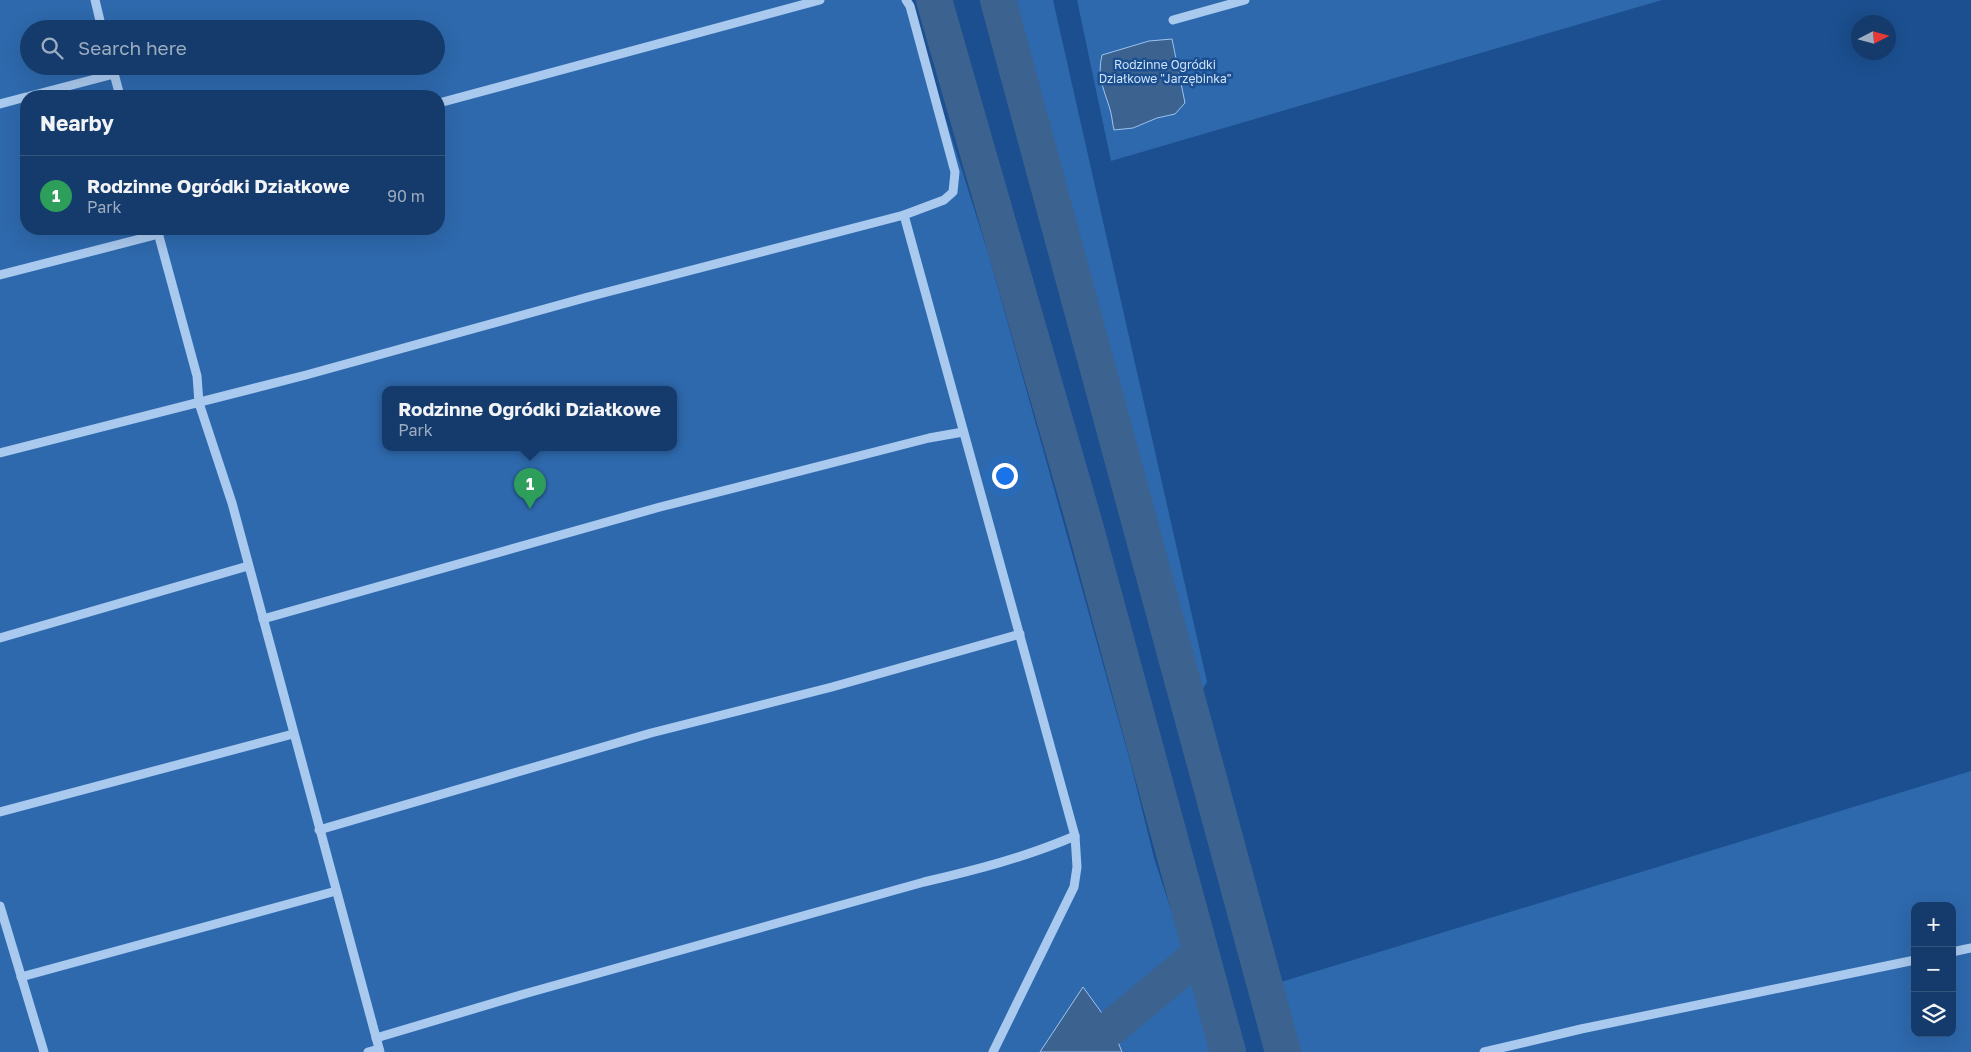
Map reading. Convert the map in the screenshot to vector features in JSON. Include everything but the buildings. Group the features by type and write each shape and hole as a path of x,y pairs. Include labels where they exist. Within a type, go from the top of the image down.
{"lane":[{"path":"95,0 100,20"},
{"path":"445,101 820,0"},
{"path":"0,453 306,375 588,297 904,215 944,200 953,192 956,172 910,6 906,0"},
{"path":"1173,20 1245,0"},
{"path":"49,90 97,75"},
{"path":"114,75 118,90"},
{"path":"0,104 20,99"},
{"path":"904,215 1075,836 1077,867 1074,887 993,1052"},
{"path":"0,275 147,235"},
{"path":"159,235 197,376 198,403 232,503 376,1038 379,1050 368,1052"},
{"path":"263,619 660,507 929,438 963,432"},
{"path":"0,638 248,566"},
{"path":"319,830 651,733 832,687 1020,634"},
{"path":"0,812 293,734"},
{"path":"376,1038 524,994 924,882 988,867 1046,849 1075,836"},
{"path":"21,977 336,891"},
{"path":"0,906 44,1052"},
{"path":"1956,951 1971,948"},
{"path":"1484,1052 1581,1029 1911,961"}],"green space":[{"path":"0,0 910,0 910,6 989,256 1130,761 1154,858 1198,993 1214,1052 0,1052"},
{"path":"986,0 1053,0 1207,682 1180,726"},
{"name":"Rodzinne Ogródki Działkowe \"Jarzębinka\"","path":"1077,0 1662,0 1111,161"},
{"path":"1971,771 1971,1052 1301,1052 1281,982"}],"shaded area":[{"path":"1172,39 1185,103 1175,114 1157,118 1133,128 1114,130 1110,109 1101,81 1102,55 1149,41"},
{"path":"1083,987 1112,1027 1122,1052 1040,1052"}],"waterway":[{"path":"934,0 1085,525 1228,1052"},
{"path":"998,0 1283,1052"},
{"path":"1112,1027 1200,954"}],"place":[{"name":"Rodzinne Ogródki Działkowe","path":"530,509"}]}
